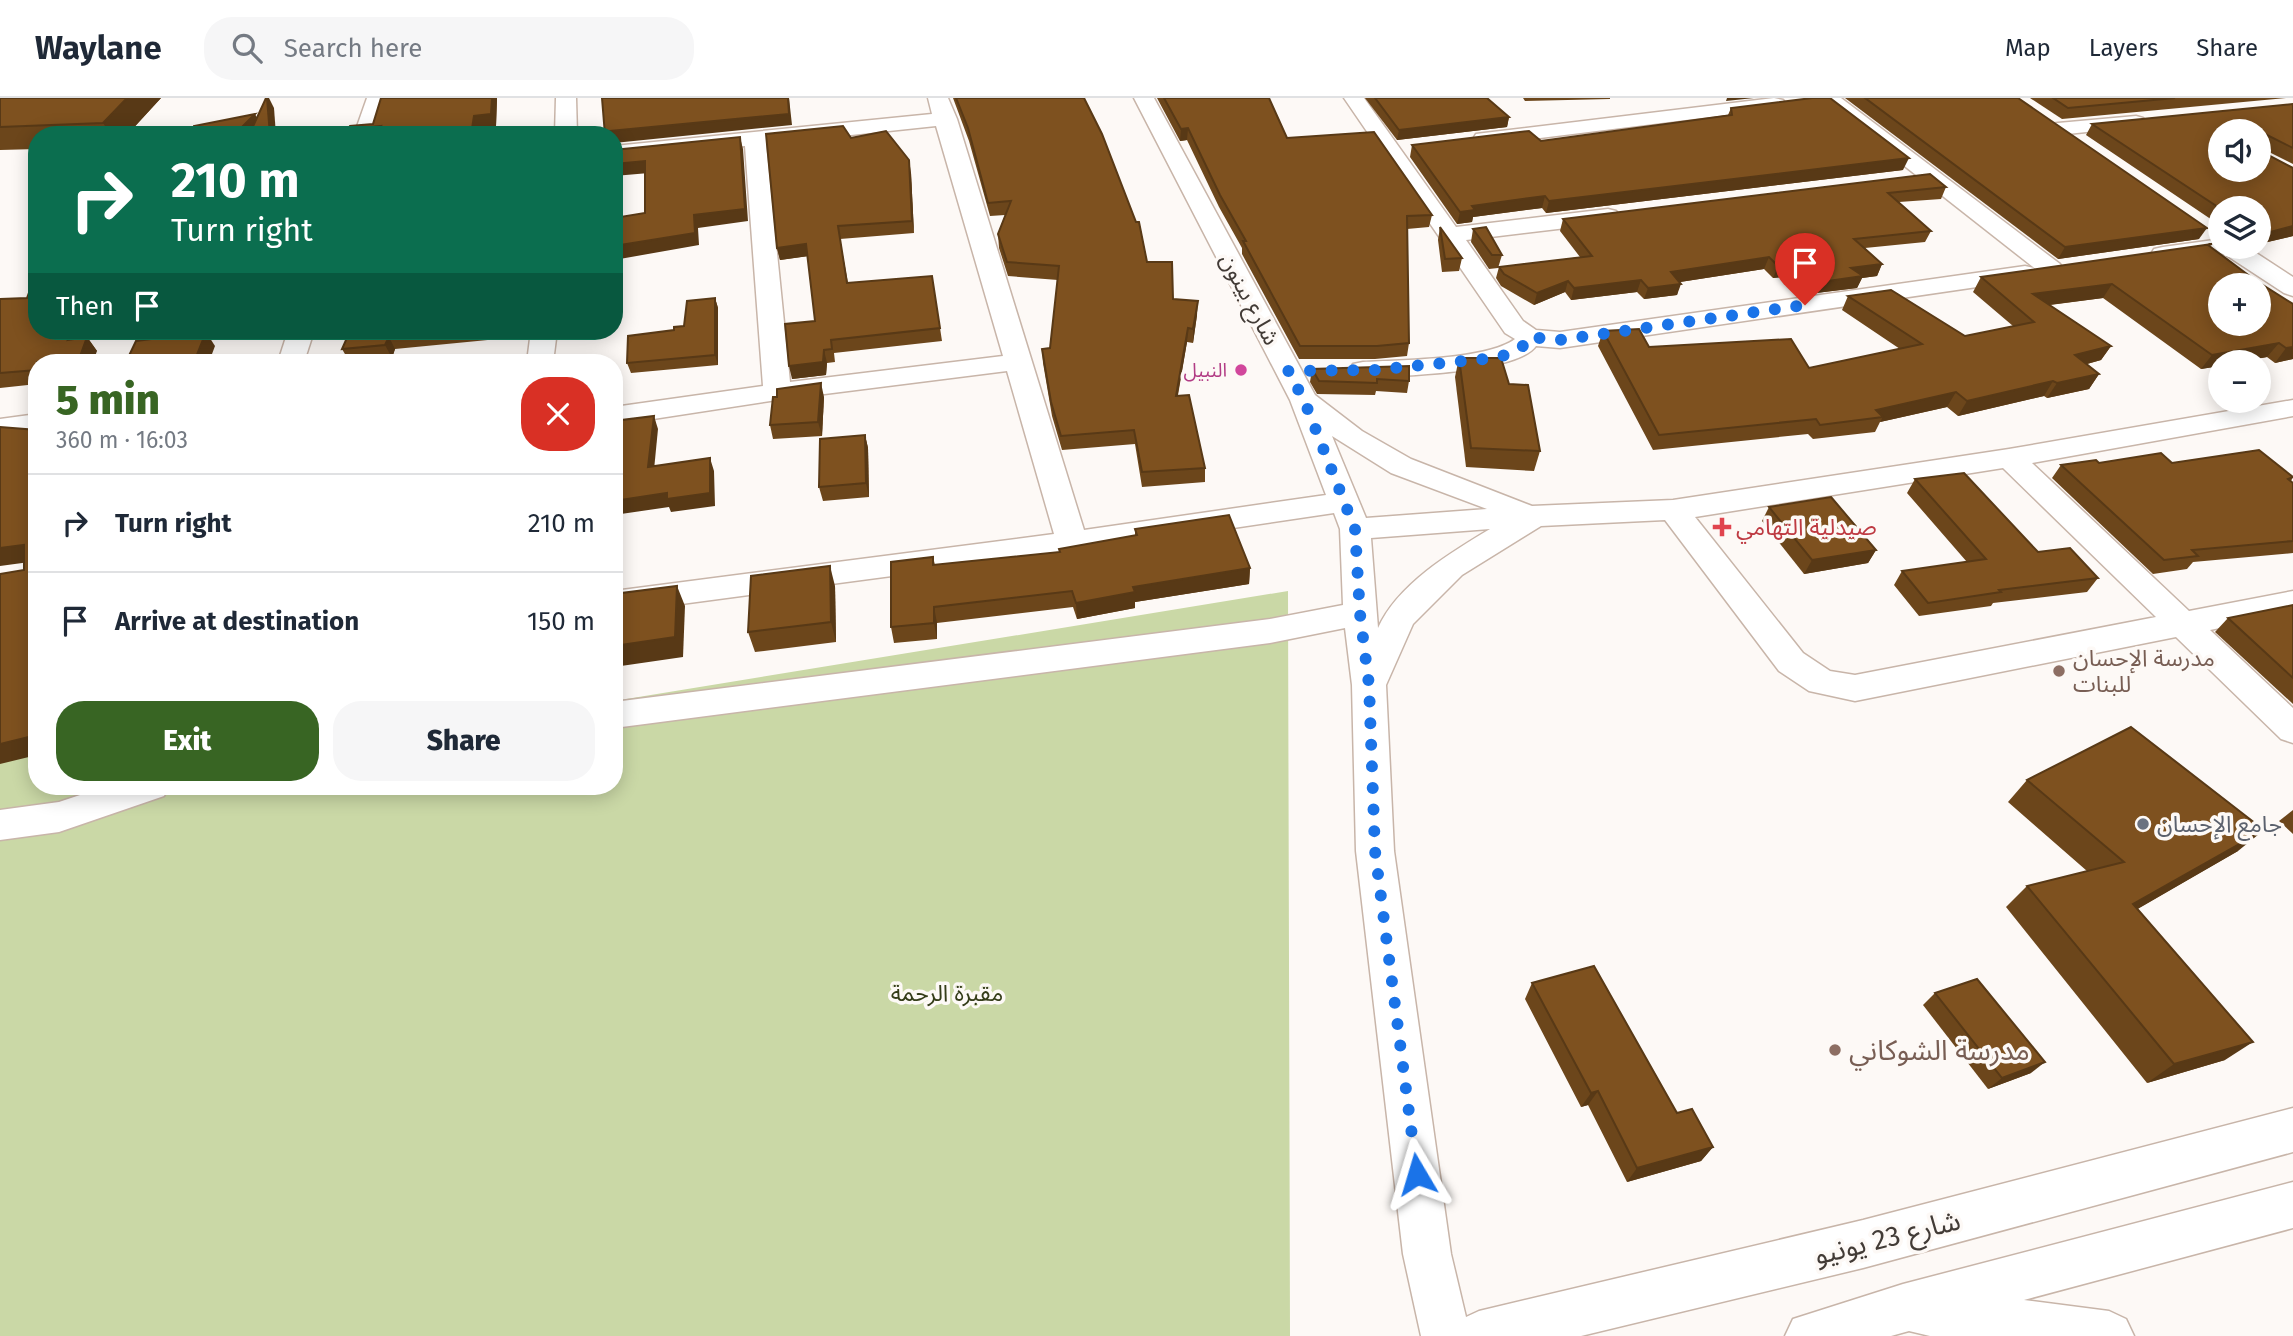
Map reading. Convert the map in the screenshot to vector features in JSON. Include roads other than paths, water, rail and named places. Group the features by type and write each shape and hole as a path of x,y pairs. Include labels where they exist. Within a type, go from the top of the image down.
{"street":[{"path":"368,126 377,98"},
{"path":"566,98 566,126"},
{"name":"شارع بينون","path":"1144,98 1313,371 1304,400 1349,515 1369,685 1375,851 1427,1254 1446,1336"},
{"path":"1354,98 1514,327 1529,337 1560,340 2077,265"},
{"path":"1459,142 1828,98 2051,269"},
{"path":"623,152 755,140 942,108 1072,542"},
{"path":"2090,151 2048,122 2155,120"},
{"path":"755,140 777,392"},
{"path":"1391,149 1418,146"},
{"path":"1904,179 1931,176"},
{"path":"1452,235 1630,213"},
{"path":"2199,225 2208,231"},
{"path":"2142,257 2208,249"},
{"path":"2249,259 2293,288"},
{"path":"1313,371 1430,366 1507,355 1523,346 1529,337"},
{"path":"623,415 777,392 1018,362"},
{"path":"1304,400 1352,437 1401,466 1467,493 1535,516"},
{"path":"623,601 1072,542 1349,515 1535,516 1673,510 2009,458 2293,408"},
{"path":"0,428 28,424"},
{"path":"2009,458 2293,729"},
{"path":"1673,510 1791,662 1821,682 1855,688 2293,602"},
{"path":"1369,685 1399,618 1451,567 1535,516"},
{"path":"623,714 1270,631 1360,614"},
{"path":"0,825 59,817 124,795"},
{"name":"شارع 23 يونيو","path":"1479,1336 1863,1244 2293,1130"},
{"path":"1810,1336 1903,1308 2293,1205"},
{"path":"1903,1308 2109,1336"}],"place":[{"name":"النبيل","path":"1241,370"},
{"name":"صيدلية التهامي","path":"1722,527"},
{"name":"مدرسة الإحسان للبنات","path":"2059,671"},
{"name":"جامع الإحسان","path":"2143,824"},
{"name":"مدرسة الشوكاني","path":"1835,1050"}],"park label":[{"name":"مقبرة الرحمة","path":"947,993"}]}
